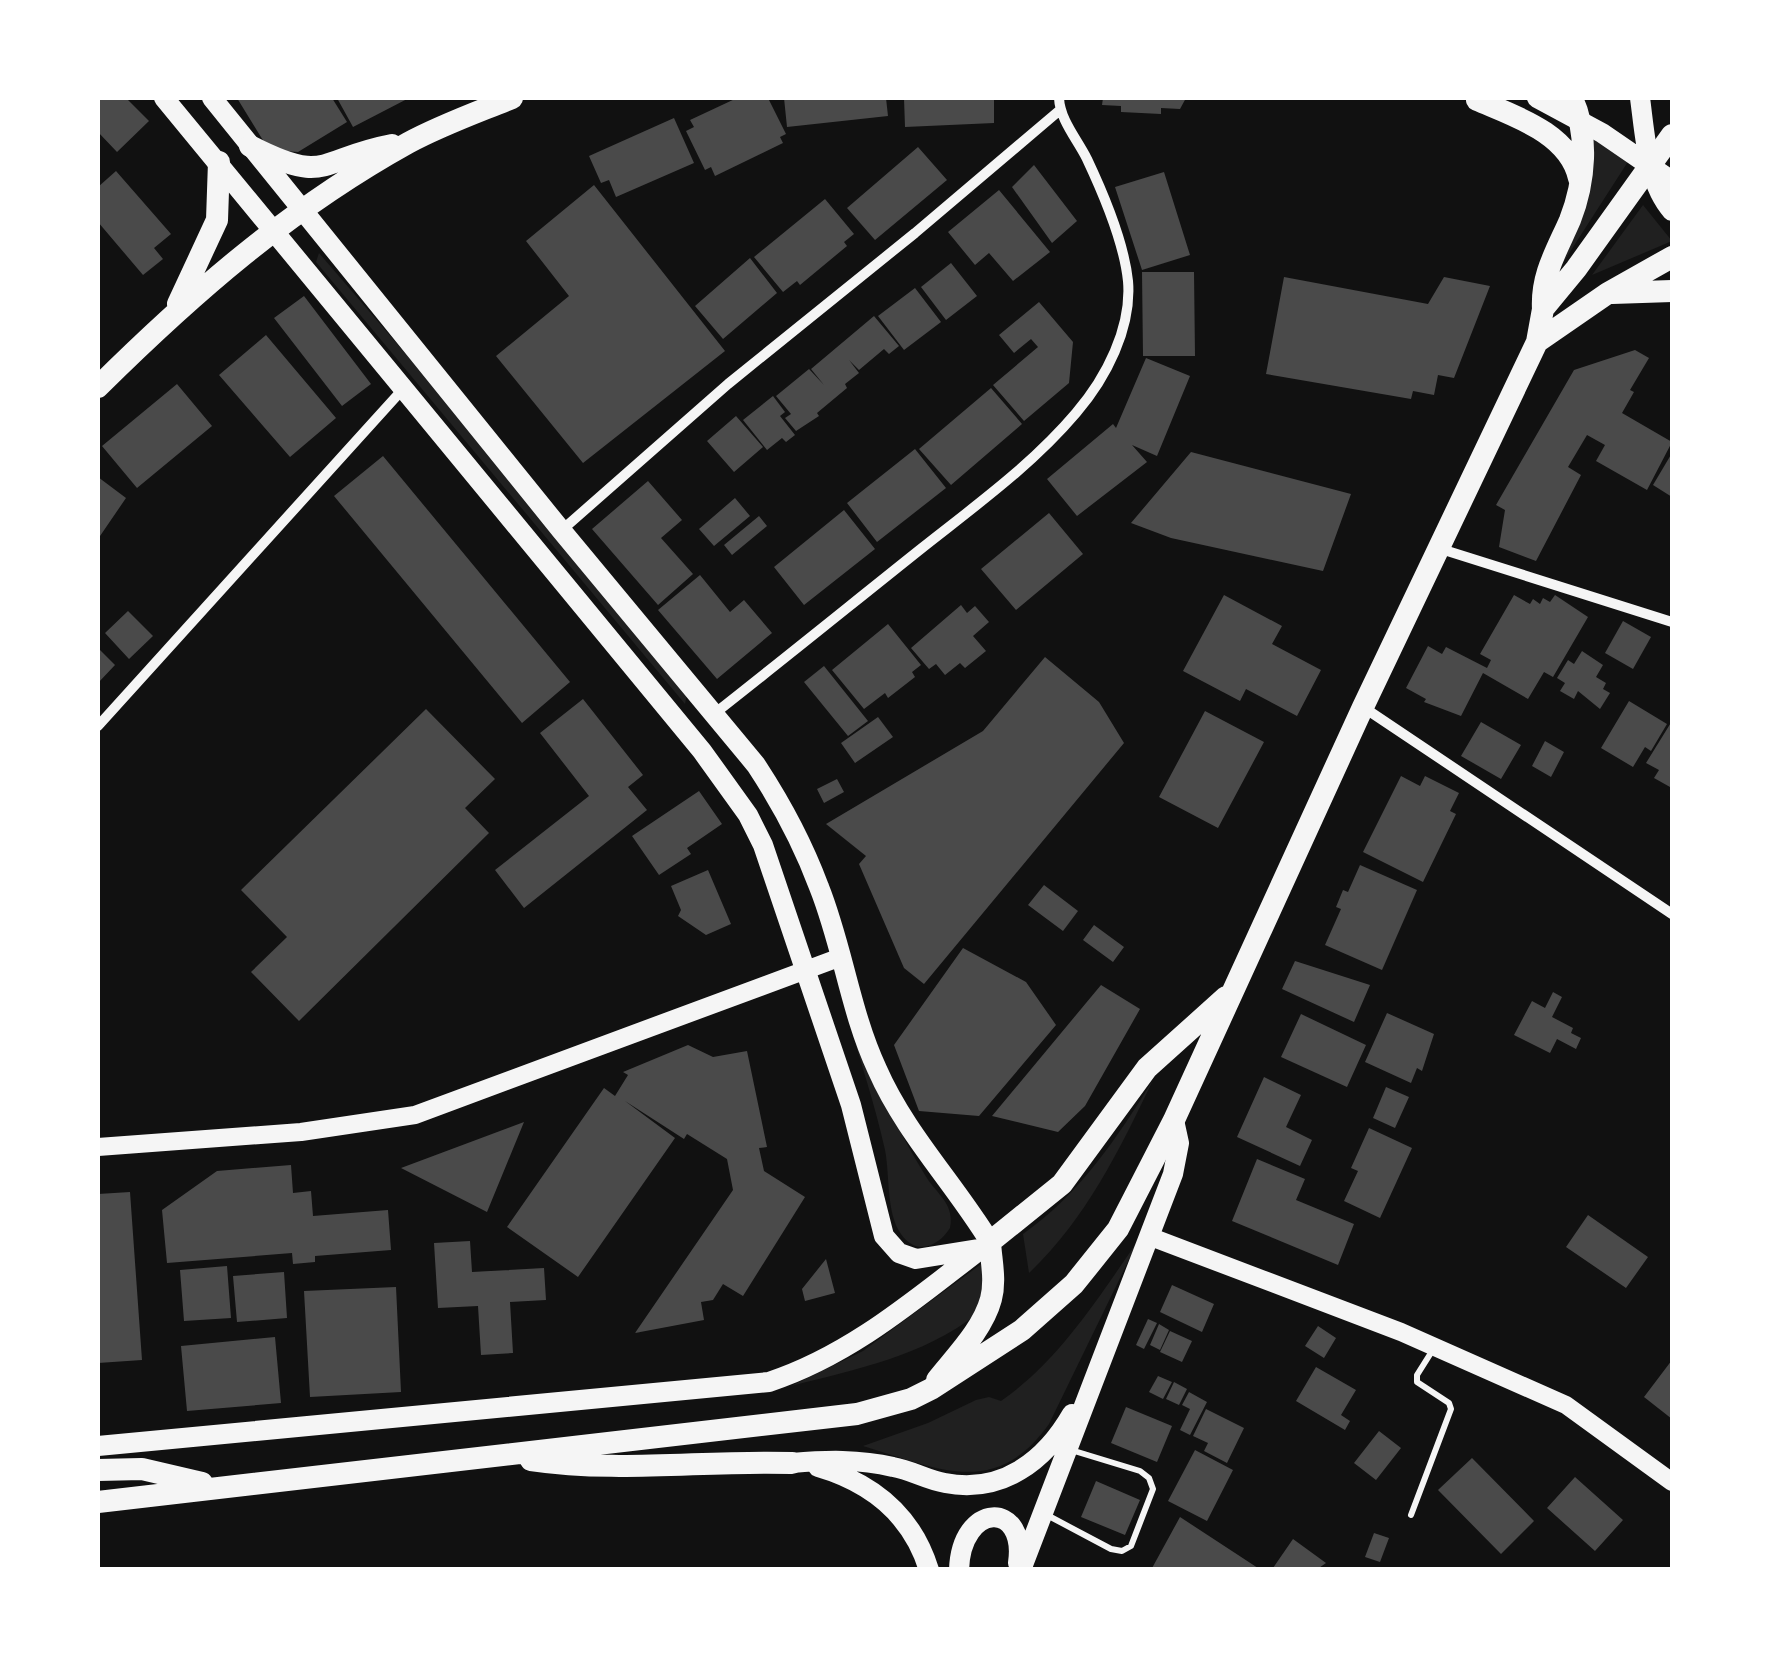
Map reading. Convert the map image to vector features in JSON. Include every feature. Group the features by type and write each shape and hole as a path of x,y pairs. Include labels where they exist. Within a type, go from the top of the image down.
{"highway":[{"path":"98,387 175,310 300,210 410,142 512,98"},
{"path":"98,1502 857,1414 911,1399 931,1389 1048,1309 1096,1259 1118,1229 1174,1120 1363,707 1537,342 1544,281 1570,218 1580,181 1582,132 1572,98"},
{"path":"1474,99 1528,123 1558,142 1572,158 1580,181"},
{"path":"1543,309 1576,270 1672,135"},
{"path":"250,146 294,166 318,169 373,149 410,142"},
{"path":"175,310 217,220 218,162"},
{"path":"1537,342 1608,293 1672,257"},
{"path":"1608,293 1672,291"},
{"path":"931,1389 975,1330 990,1300 993,1284 986,1245 1062,1184 1146,1068 1232,991"},
{"path":"498,1456 562,1465 792,1463"},
{"path":"98,1470 142,1469 217,1486"}],"main road":[{"path":"164,98 729,788 763,845 851,1106 880,1226 890,1245 907,1258 928,1258 986,1245"},
{"path":"212,98 756,765 775,794 820,888 859,1025 892,1103 965,1200 986,1245"},
{"path":"1537,98 1602,133 1672,181"},
{"path":"1640,98 1658,190 1672,211"},
{"path":"1019,1570 1151,1237 1178,1156 1180,1144 1174,1120"},
{"path":"98,1446 769,1382 855,1344 986,1245"},
{"path":"792,1463 860,1461 896,1467 940,1482 976,1486 992,1483 1024,1467 1057,1440 1106,1353"},
{"path":"792,1463 816,1466 856,1480 886,1500 921,1543 929,1570"},
{"path":"960,1570 965,1536 982,1519 994,1518 1012,1526 1018,1536 1019,1570"}],"street":[{"path":"714,714 1030,460 1078,412 1106,369 1123,326 1128,282 1101,194 1060,110 1060,98"},
{"path":"1474,99 1502,105 1537,98"},
{"path":"561,530 728,384 1060,110"},
{"path":"98,726 403,389"},
{"path":"1440,548 1672,622"},
{"path":"1363,707 1672,914"},
{"path":"98,1147 301,1132 415,1115 842,957"},
{"path":"1151,1237 1434,1347 1566,1406 1672,1482"}],"lane":[{"path":"1410,1515 1451,1409 1449,1403 1417,1382 1417,1375 1434,1347"},
{"path":"1044,1514 1122,1551 1130,1546 1153,1489 1149,1478 1140,1471 1070,1449"}],"shaded area":[{"path":"1593,132 1631,157 1550,283 1584,212"},
{"path":"1643,205 1672,241 1592,275"},
{"path":"319,253 689,683 685,704 316,262"},
{"path":"847,1013 903,1136 950,1212 950,1228 933,1244 913,1245 896,1225 885,1150"},
{"path":"1153,1080 1084,1207 1029,1273 1023,1234 1080,1183"},
{"path":"1139,1239 1049,1424 1029,1448 1008,1463 964,1472 916,1463 863,1446 928,1423 976,1400 989,1397 1001,1401 1060,1347"},
{"path":"988,1259 977,1314 956,1328 912,1351 791,1386 863,1351"}],"building":[{"path":"98,98 126,98 149,121 117,152 98,132"},
{"path":"237,98 332,98 347,122 298,152 269,150"},
{"path":"337,98 409,98 353,127"},
{"path":"737,98 768,98 786,134 780,137 783,143 715,176 711,167 705,170 686,131 694,127 690,120"},
{"path":"784,98 886,98 888,116 787,127"},
{"path":"904,98 994,98 994,123 905,127"},
{"path":"1103,98 1186,98 1180,109 1161,108 1161,114 1121,112 1121,106 1102,105"},
{"path":"674,118 694,163 616,197 609,180 601,183 589,156"},
{"path":"918,147 947,180 875,240 847,208"},
{"path":"1034,165 1077,221 1052,243 1012,187"},
{"path":"116,171 171,234 154,248 163,259 143,275 98,222 98,187"},
{"path":"1164,172 1190,255 1142,270 1115,187"},
{"path":"594,185 725,351 583,463 496,356 569,296 526,241"},
{"path":"999,190 1050,252 1013,281 989,253 975,265 948,232"},
{"path":"825,199 854,234 844,242 847,246 800,285 797,281 783,292 754,257"},
{"path":"750,258 777,293 723,339 695,306"},
{"path":"951,263 977,296 946,320 921,287"},
{"path":"1142,272 1194,272 1195,356 1143,356"},
{"path":"1284,277 1428,304 1444,277 1490,286 1454,378 1438,375 1434,395 1413,391 1411,399 1266,374"},
{"path":"915,288 941,322 904,350 878,316"},
{"path":"304,296 371,384 342,406 274,318"},
{"path":"1039,302 1073,342 1069,383 1024,421 993,385 1038,347 1031,339 1014,353 999,335"},
{"path":"874,316 899,346 889,354 884,349 859,370 849,360 859,373 817,413 819,416 796,431 785,418 791,414 776,396 809,369 824,385 811,369"},
{"path":"266,335 336,418 290,457 219,375"},
{"path":"1635,350 1649,358 1622,413 1672,442 1647,490 1596,461 1605,445 1587,435 1568,467 1581,475 1536,561 1499,547 1505,510 1496,505 1574,370"},
{"path":"1146,358 1190,376 1157,456 1132,445 1147,462 1077,516 1047,479 1113,424 1116,428"},
{"path":"177,384 212,426 137,488 102,446"},
{"path":"991,388 1022,424 951,485 919,449"},
{"path":"773,396 785,412 780,416 795,435 786,442 782,438 767,450 743,420"},
{"path":"736,416 763,447 734,472 707,441"},
{"path":"915,449 946,488 877,542 847,503"},
{"path":"1191,452 1351,494 1323,571 1171,538 1131,523"},
{"path":"1672,453 1672,497 1653,485"},
{"path":"383,456 570,682 522,723 334,496"},
{"path":"98,477 126,498 98,539"},
{"path":"648,481 682,520 661,538 693,574 658,605 592,529"},
{"path":"735,498 750,516 714,546 699,529"},
{"path":"844,510 875,549 804,605 774,567"},
{"path":"1049,513 1083,554 1016,610 981,569"},
{"path":"759,516 767,526 732,555 724,545"},
{"path":"700,575 730,612 744,600 772,633 717,679 658,610"},
{"path":"1224,595 1282,626 1272,644 1321,670 1297,716 1246,689 1240,701 1183,671"},
{"path":"1514,595 1530,604 1533,599 1540,604 1543,598 1550,602 1555,595 1588,617 1553,677 1544,672 1528,699 1483,673 1461,716 1424,702 1426,699 1406,688 1428,646 1442,654 1446,647 1487,668 1491,660 1480,654"},
{"path":"961,605 967,613 975,606 989,622 973,636 986,651 965,668 960,663 945,675 936,664 929,669 911,648"},
{"path":"128,611 153,636 129,659 105,633"},
{"path":"1623,621 1651,637 1633,669 1605,653"},
{"path":"888,624 921,665 912,672 915,677 888,698 885,693 864,709 832,670"},
{"path":"98,648 115,665 98,683"},
{"path":"1582,651 1603,665 1596,677 1606,683 1603,689 1610,693 1600,709 1578,691 1574,699 1560,691 1565,683 1557,678 1568,660 1574,664"},
{"path":"1045,657 1099,702 1124,743 924,984 904,968 859,864 866,856 826,824 983,731"},
{"path":"824,666 868,721 848,736 804,682"},
{"path":"583,699 643,775 628,787 647,810 524,908 495,870 589,796 540,733"},
{"path":"1629,701 1667,724 1651,751 1645,747 1633,767 1601,748"},
{"path":"426,709 495,779 465,808 489,833 299,1021 251,972 287,937 241,890"},
{"path":"1205,711 1264,742 1218,828 1159,797"},
{"path":"878,717 893,737 855,763 841,743"},
{"path":"1672,721 1670,787 1654,778 1659,770 1646,763"},
{"path":"1481,722 1521,745 1501,779 1461,756"},
{"path":"1545,741 1564,752 1551,777 1532,766"},
{"path":"1401,776 1420,786 1425,776 1459,793 1450,811 1456,814 1423,882 1363,852"},
{"path":"837,779 844,792 824,803 817,789"},
{"path":"699,791 722,824 687,848 691,854 659,875 632,836"},
{"path":"1360,865 1417,890 1382,970 1325,945 1341,909 1336,907 1343,890 1348,892"},
{"path":"708,870 731,924 706,935 678,916 681,910 671,886"},
{"path":"1044,885 1078,911 1063,931 1028,905"},
{"path":"1094,925 1124,947 1113,962 1083,940"},
{"path":"963,948 1026,982 1056,1025 979,1116 919,1111 894,1045"},
{"path":"1295,961 1370,985 1354,1022 1282,989"},
{"path":"1101,985 1140,1009 1085,1106 1058,1132 992,1116"},
{"path":"1553,992 1562,997 1552,1017 1573,1028 1571,1033 1581,1038 1576,1049 1557,1039 1550,1053 1514,1035 1532,1001 1545,1008"},
{"path":"1387,1013 1434,1034 1422,1071 1417,1068 1411,1083 1365,1062"},
{"path":"1301,1014 1366,1045 1347,1087 1281,1057"},
{"path":"688,1045 713,1057 747,1051 767,1147 759,1148 764,1171 805,1197 743,1296 723,1284 713,1300 701,1302 704,1320 635,1333 733,1190 727,1159 687,1134 684,1139 625,1101 675,1138 578,1277 507,1227 604,1088 615,1096 628,1075 623,1072"},
{"path":"1264,1077 1301,1095 1286,1127 1312,1140 1300,1166 1237,1137"},
{"path":"1386,1087 1409,1097 1395,1128 1373,1118"},
{"path":"524,1122 487,1212 401,1168"},
{"path":"1369,1128 1412,1148 1380,1218 1344,1201 1358,1171 1351,1168"},
{"path":"1257,1159 1305,1179 1296,1200 1354,1224 1338,1265 1232,1221"},
{"path":"291,1165 293,1193 311,1191 313,1216 388,1210 391,1250 315,1256 315,1262 293,1264 292,1253 167,1263 162,1210 217,1171"},
{"path":"130,1192 142,1360 98,1363 98,1194"},
{"path":"1588,1215 1648,1257 1626,1288 1566,1247"},
{"path":"470,1241 472,1272 544,1268 546,1300 510,1302 513,1353 481,1355 478,1306 438,1308 434,1243"},
{"path":"826,1259 835,1293 805,1301 802,1289"},
{"path":"227,1266 231,1318 184,1321 180,1270"},
{"path":"284,1272 287,1318 237,1322 233,1276"},
{"path":"1172,1285 1214,1304 1202,1332 1160,1312"},
{"path":"396,1287 401,1392 310,1397 304,1291"},
{"path":"1148,1319 1157,1323 1144,1349 1136,1345"},
{"path":"1159,1324 1169,1330 1160,1350 1150,1345"},
{"path":"1318,1326 1336,1338 1324,1358 1305,1346"},
{"path":"1170,1331 1192,1341 1182,1362 1160,1352"},
{"path":"275,1337 281,1403 187,1411 181,1346"},
{"path":"1672,1360 1672,1419 1644,1397"},
{"path":"1316,1367 1356,1390 1341,1415 1350,1421 1345,1430 1296,1401"},
{"path":"1158,1376 1172,1382 1163,1399 1149,1392"},
{"path":"1174,1382 1187,1389 1179,1405 1166,1399"},
{"path":"1189,1392 1207,1402 1190,1435 1180,1430 1190,1409 1182,1405"},
{"path":"1126,1407 1172,1426 1157,1462 1111,1443"},
{"path":"1206,1409 1244,1428 1227,1463 1204,1451 1208,1443 1193,1436"},
{"path":"1379,1431 1401,1448 1376,1480 1354,1463"},
{"path":"1195,1450 1233,1470 1207,1521 1168,1501"},
{"path":"1472,1458 1534,1521 1501,1554 1438,1490"},
{"path":"1575,1477 1623,1520 1595,1551 1547,1508"},
{"path":"1096,1481 1140,1500 1125,1535 1081,1517"},
{"path":"1180,1517 1261,1570 1151,1570"},
{"path":"1374,1533 1389,1538 1380,1562 1365,1557"},
{"path":"1293,1539 1326,1563 1316,1570 1275,1570"}]}
